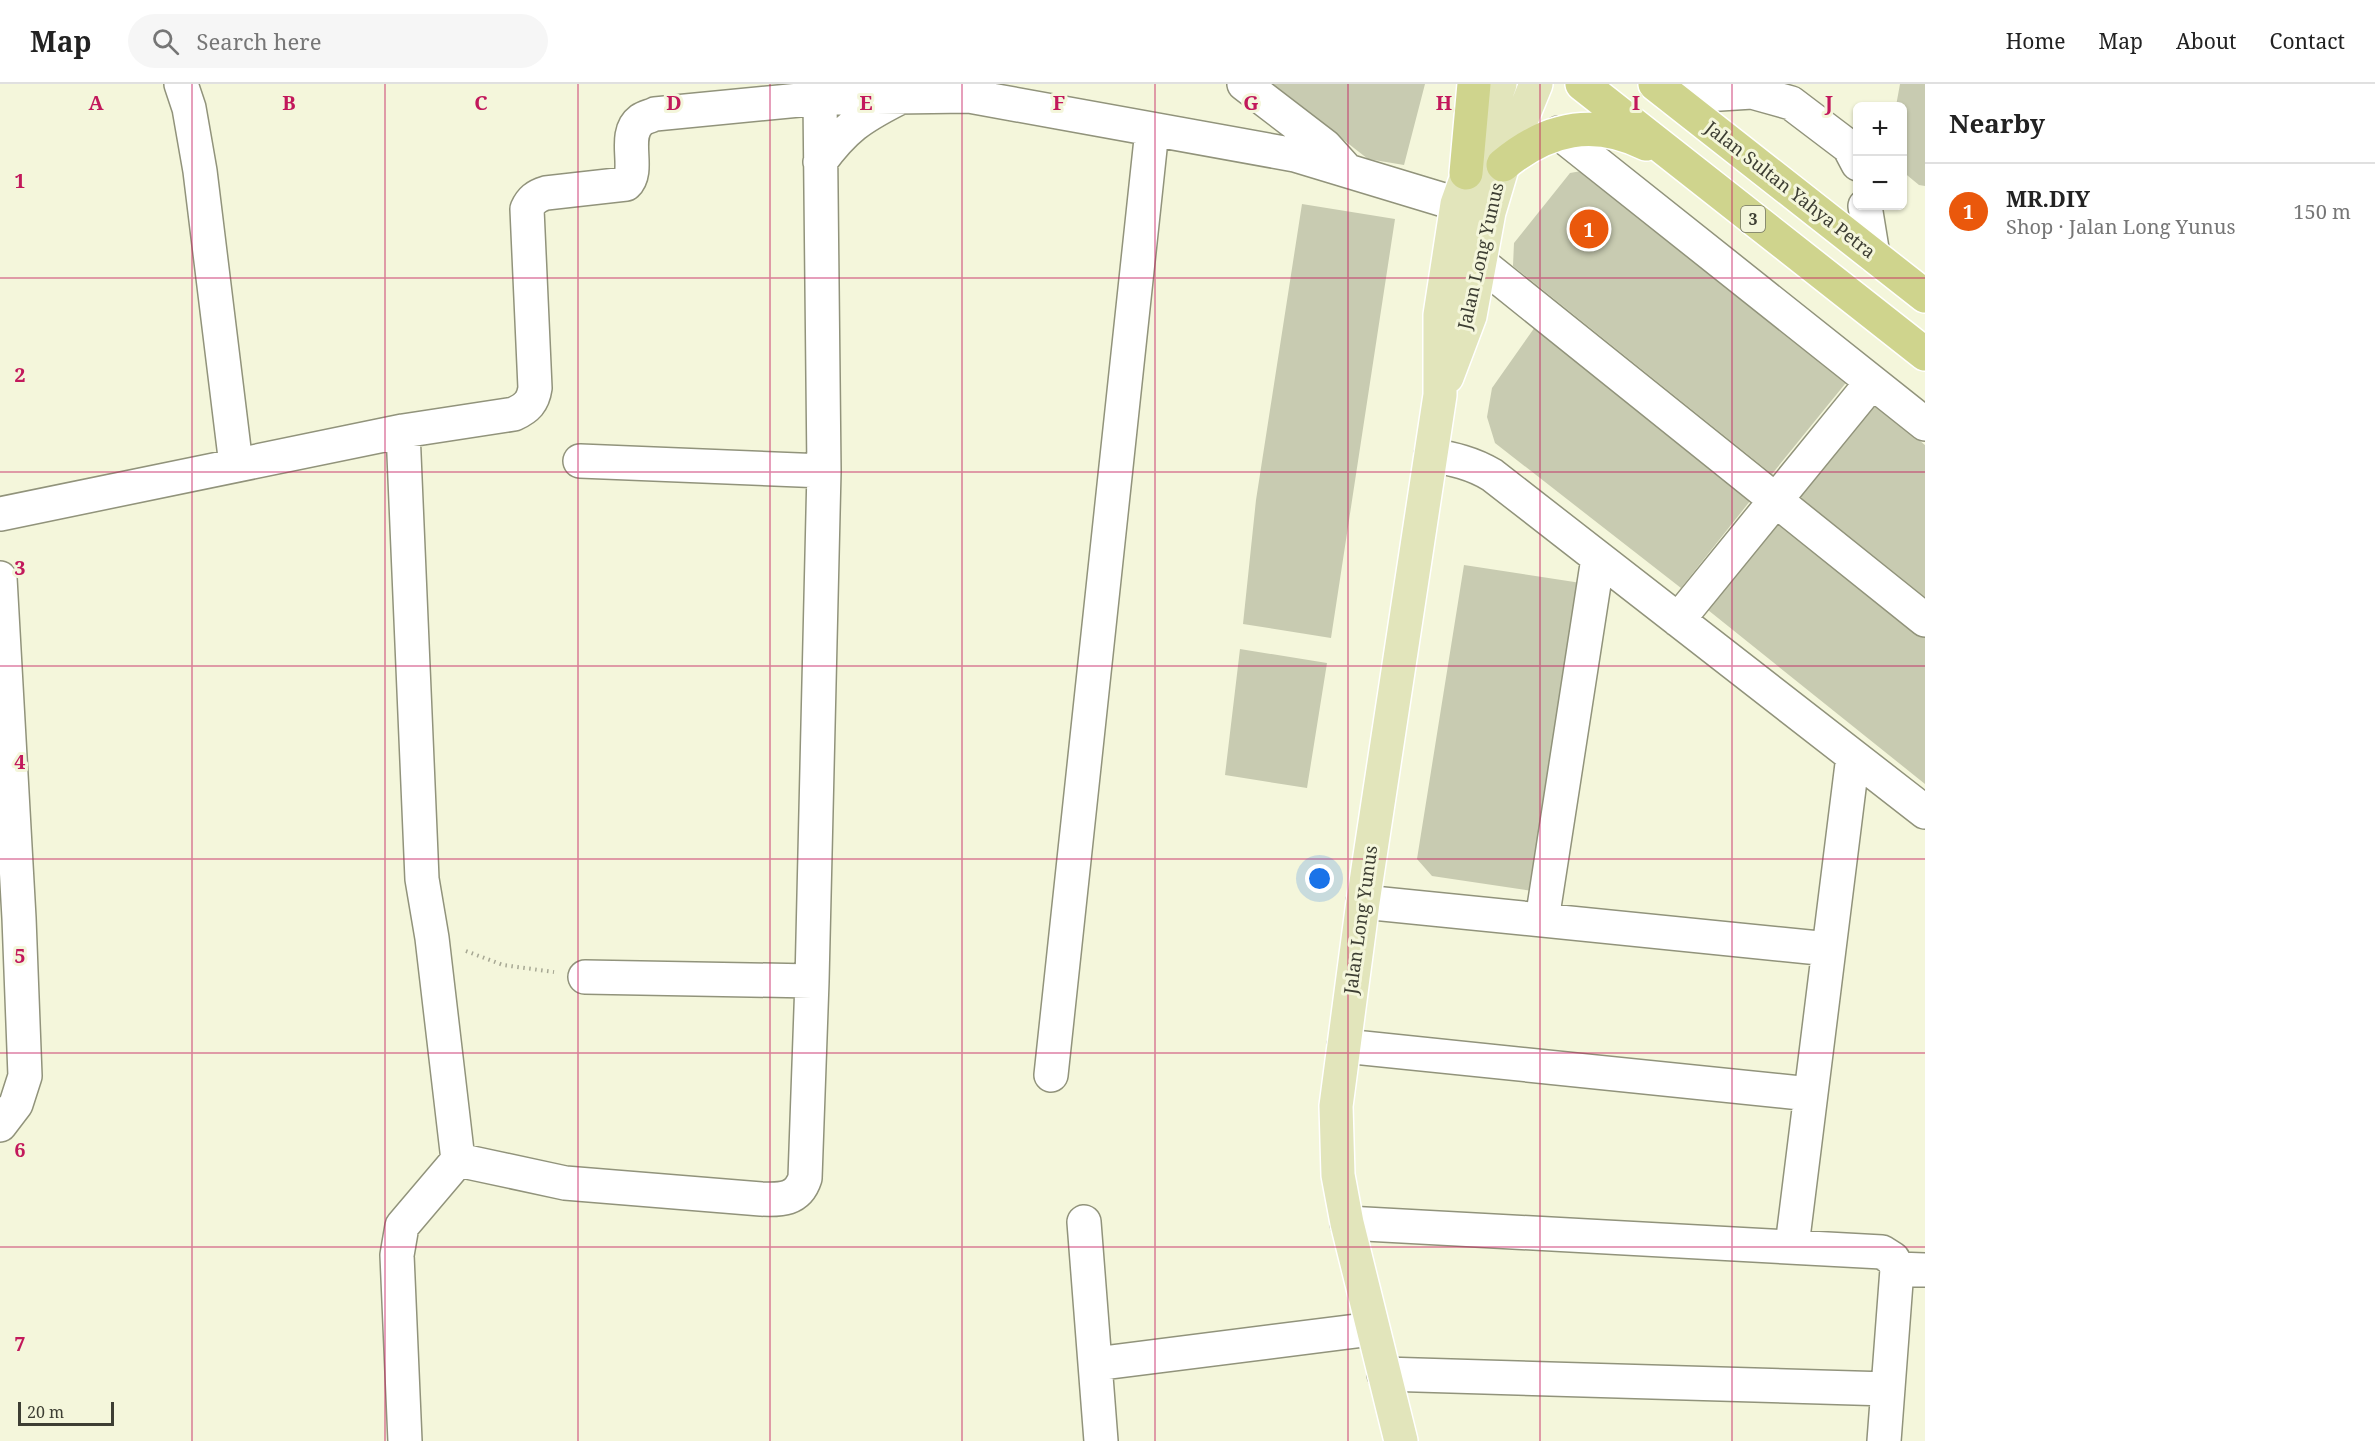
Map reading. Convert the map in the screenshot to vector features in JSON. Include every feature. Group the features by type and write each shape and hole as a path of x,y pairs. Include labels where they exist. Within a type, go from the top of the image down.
{"highway":[{"path":"1466,173 1474,84"},
{"name":"3","path":"1582,84 1925,354"},
{"name":"Jalan Sultan Yahya Petra","path":"1664,91 1925,296"},
{"path":"1503,165 1522,149 1559,133 1581,129 1607,130 1634,138 1678,159"}],"main road":[{"name":"Jalan Long Yunus","path":"1401,1441 1347,1223 1338,1175 1336,1106 1363,902 1440,395 1440,315 1456,204 1500,84"},
{"name":"Jalan Long Yunus","path":"1440,395 1470,316 1489,212 1503,165 1536,84"}],"street":[{"path":"181,84 189,108 200,171 236,465"},
{"path":"1244,84 1325,146 1348,171"},
{"path":"1664,91 1752,92 1791,103 1849,147 1853,156"},
{"path":"820,162 845,131 860,118 904,96"},
{"path":"0,514 403,431 514,414 523,410 534,398 536,388 526,218 531,201 537,195 626,184 631,175 633,130 640,120 655,114 820,98 969,96 1295,155 1456,204"},
{"path":"458,1160 565,1183 761,1199 789,1198 802,1186 806,1170 812,981 824,471 820,98"},
{"path":"1051,1075 1152,130"},
{"path":"1559,133 1925,424"},
{"path":"1866,210 1873,255"},
{"path":"1479,262 1925,620"},
{"path":"1678,620 1872,381"},
{"path":"403,431 422,879 432,938 458,1160 402,1226 397,1255 405,1441"},
{"path":"1431,455 1477,465 1492,475 1925,812"},
{"path":"580,462 824,471"},
{"path":"1542,920 1598,558"},
{"path":"0,578 19,918 25,1076 16,1104 0,1125"},
{"path":"1792,1246 1853,756"},
{"path":"1363,902 1829,949"},
{"path":"585,976 812,981"},
{"path":"1344,1046 1810,1094"},
{"path":"1084,1222 1101,1441"},
{"path":"1347,1223 1882,1252 1911,1270 1888,1389 1884,1441"},
{"path":"1095,1364 1372,1329"},
{"path":"1384,1374 1888,1389"}],"path":[{"path":"432,938 503,965 585,976"}],"building":[{"path":"1272,84 1425,84 1404,165 1368,159"},
{"path":"1900,84 1925,84 1925,186 1919,185 1907,175 1907,102 1897,102"},
{"path":"1587,170 1849,379 1772,474 1513,266 1514,243 1570,173"},
{"path":"1302,204 1395,219 1331,638 1243,624 1256,500"},
{"path":"1535,327 1754,496 1681,588 1495,443 1487,417 1492,388"},
{"path":"1872,402 1925,445 1925,600 1796,496"},
{"path":"1782,520 1925,634 1925,784 1708,610"},
{"path":"1464,565 1581,583 1533,891 1432,876 1417,859"},
{"path":"1240,649 1327,663 1307,788 1225,775"}],"place":[{"name":"MR.DIY","path":"1589,229"}]}
